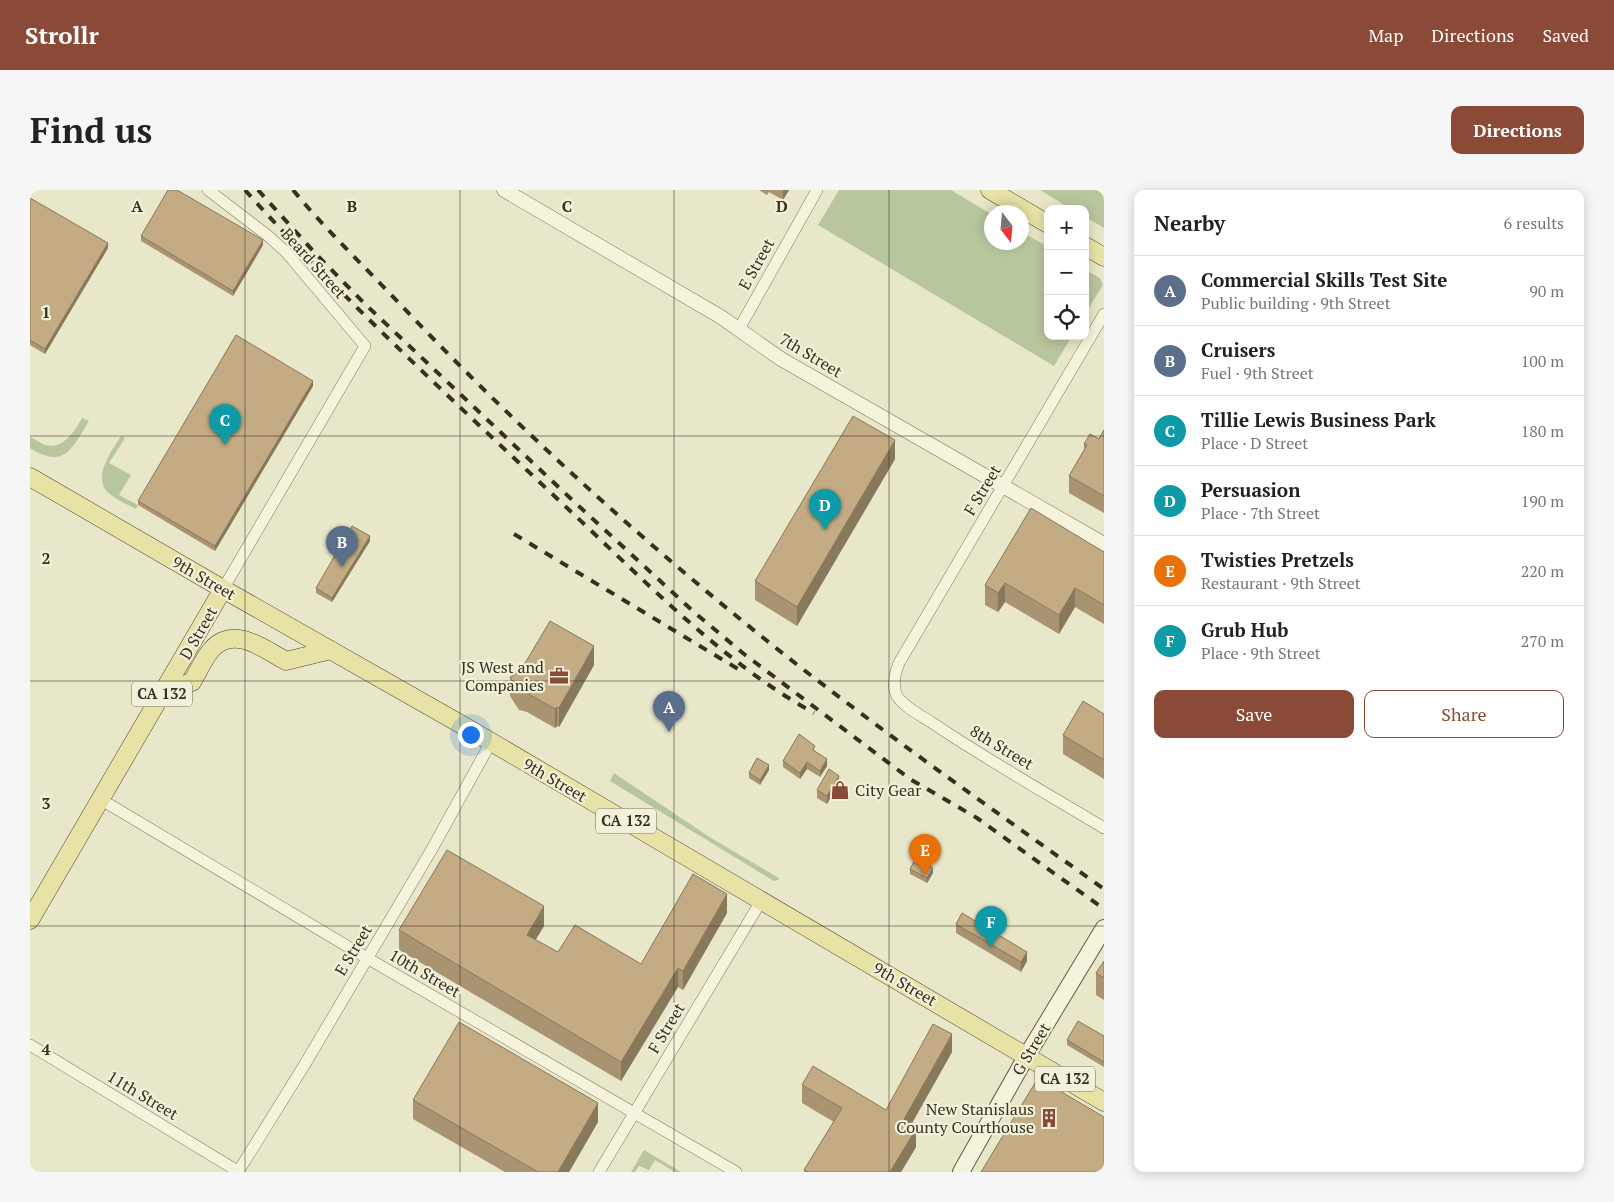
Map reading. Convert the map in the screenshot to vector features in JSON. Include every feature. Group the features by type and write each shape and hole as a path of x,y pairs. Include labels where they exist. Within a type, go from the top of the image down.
{"main road":[{"path":"990,190 1044,222"},
{"path":"1089,248 1104,257"},
{"name":"9th Street","path":"30,477 491,742 1104,1102"},
{"name":"D Street","path":"30,920 223,589"},
{"path":"163,691 192,682 212,648 232,637 243,638 286,661 331,650"},
{"name":"G Street","path":"961,1172 1026,1057 1104,928"}],"street":[{"name":"Beard Street","path":"208,190 286,252 365,346"},
{"name":"7th Street","path":"504,190 739,329 780,359 1104,544"},
{"name":"E Street","path":"739,329 817,190"},
{"name":"F Street","path":"894,684 894,673 899,663 1104,314"},
{"name":"D Street","path":"223,589 365,346"},
{"name":"8th Street","path":"894,684 897,696 906,705 947,733 1104,828"},
{"name":"E Street","path":"238,1172 305,1064 432,849 491,742"},
{"name":"10th Street","path":"100,799 367,958 736,1172"},
{"name":"F Street","path":"599,1172 761,901"},
{"name":"11th Street","path":"30,1045 238,1172"}],"green space":[{"path":"839,190 951,190 984,210 984,250 1029,250 1029,236 1044,245 1044,340 1070,340 1054,366 818,225"},
{"path":"1040,190 1104,190 1104,228 1089,219 1089,205 1064,205"},
{"path":"1089,272 1100,278 1103,285 1089,308"},
{"path":"82,418 89,421 78,440 66,453 52,457 30,448 30,437 51,446 63,442 72,434"},
{"path":"121,436 125,438 109,463 131,475 119,495 138,505 136,509 111,495 105,489 102,482 104,466"},
{"path":"614,773 711,838 779,878 778,880 774,881 610,781"},
{"path":"644,1150 681,1172 675,1172 655,1160 649,1170 639,1166 635,1172 631,1172"}],"building":[{"path":"168,190 177,190 263,240 233,291 141,236"},
{"path":"30,198 108,243 45,349 30,340"},
{"path":"236,335 313,381 215,546 138,501"},
{"path":"853,416 895,440 797,607 755,581"},
{"path":"1104,430 1104,496 1069,476 1087,445 1084,444 1090,434 1099,439"},
{"path":"1031,508 1104,552 1104,605 1075,588 1059,615 1005,583 998,593 985,585"},
{"path":"352,526 370,536 332,598 316,588"},
{"name":"JS West and Companies","path":"550,621 594,646 559,708 555,709 527,693 519,691 510,677 521,670"},
{"path":"1083,701 1104,714 1104,760 1063,735"},
{"path":"799,734 815,746 813,750 827,759 820,771 807,762 800,773 783,761"},
{"path":"757,758 769,765 760,780 749,773"},
{"path":"829,769 839,776 827,796 817,790"},
{"path":"447,850 544,906 527,935 558,952 575,925 641,964 693,874 727,894 683,971 678,968 621,1062 399,930"},
{"path":"917,856 931,864 930,866 933,868 927,878 910,869"},
{"path":"962,913 1027,952 1021,962 956,924"},
{"path":"1104,961 1104,978 1096,973"},
{"path":"1078,1021 1104,1036 1104,1062 1067,1040"},
{"path":"459,1022 598,1103 558,1172 538,1172 413,1100"},
{"path":"933,1024 952,1034 903,1121 916,1129 890,1172 808,1172 804,1170 842,1108 802,1085 813,1066 886,1110"},
{"name":"New Stanislaus County Courthouse","path":"1038,1078 1104,1117 1104,1172 981,1172"}],"railway":[{"path":"245,190 283,232 402,352 684,618 748,670 780,693 814,713"},
{"path":"258,190 315,253 365,304 695,613 744,654 910,779 977,818 1104,909"},
{"path":"293,190 345,248 494,399 591,491 691,579 795,663 871,721 1104,889"},
{"path":"514,534 738,669"}],"place":[{"name":"Tillie Lewis Business Park","path":"225,445"},
{"name":"Persuasion","path":"825,530"},
{"name":"Cruisers","path":"342,567"},
{"name":"JS West and Companies","path":"559,676"},
{"name":"Commercial Skills Test Site","path":"669,732"},
{"name":"City Gear","path":"840,790"},
{"name":"Twisties Pretzels","path":"925,875"},
{"name":"Grub Hub","path":"991,947"},
{"name":"New Stanislaus County Courthouse","path":"1049,1118"}]}
